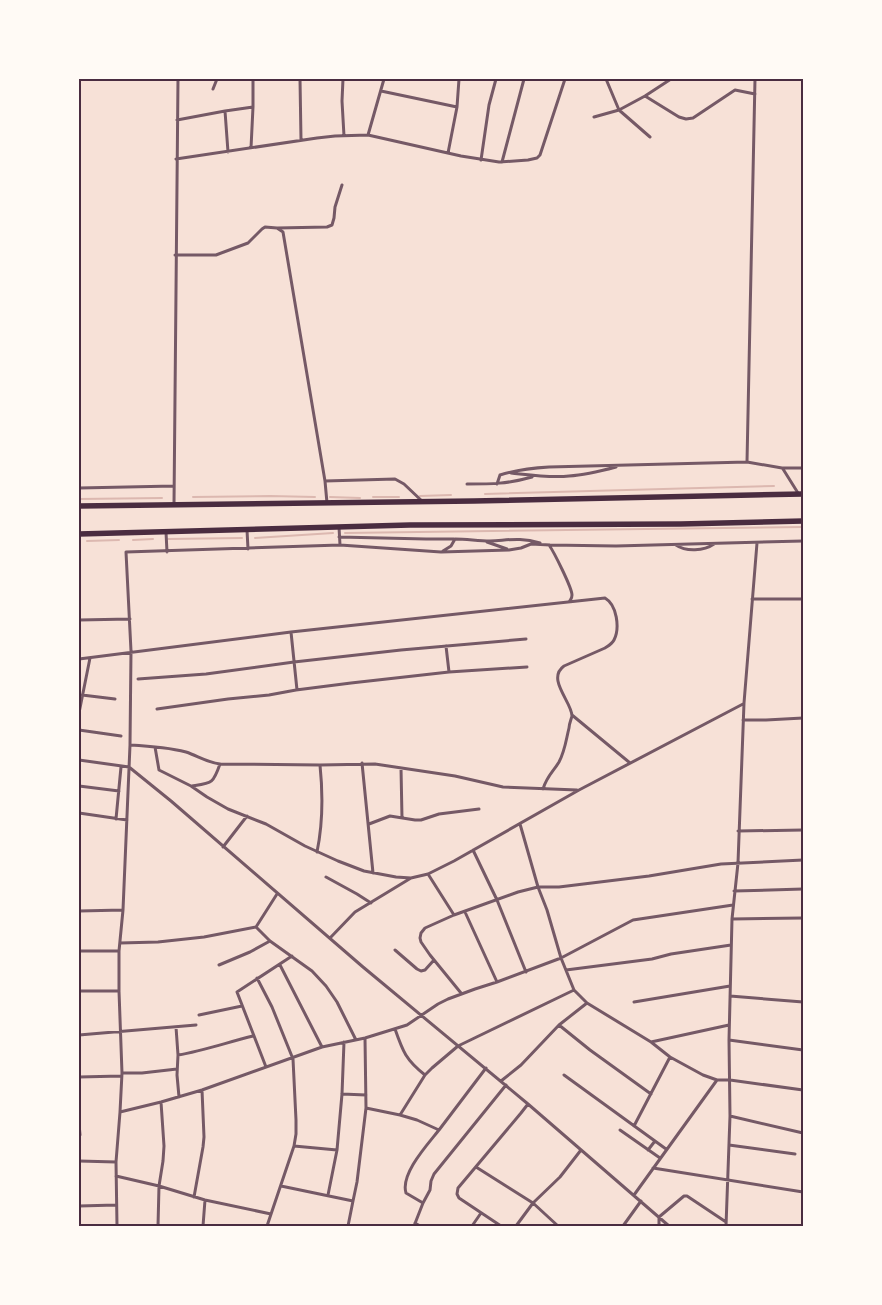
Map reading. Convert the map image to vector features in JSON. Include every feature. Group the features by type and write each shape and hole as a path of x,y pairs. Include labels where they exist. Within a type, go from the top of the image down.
{"highway":[{"path":"79,506 423,502 801,494"},
{"path":"79,534 339,527 803,521"}],"street":[{"path":"174,505 178,79"},
{"path":"213,88 217,79"},
{"path":"251,148 253,79"},
{"path":"300,79 301,140"},
{"path":"342,79 344,136"},
{"path":"368,135 384,79"},
{"path":"448,153 457,107 459,79"},
{"path":"481,160 496,79"},
{"path":"502,162 524,79"},
{"path":"176,159 301,140 368,135 481,160 502,162 528,160 539,156 565,79"},
{"path":"606,79 619,110 650,137"},
{"path":"594,117 619,110 645,96 666,80 671,79"},
{"path":"747,462 756,79"},
{"path":"645,96 686,120 693,118 735,90 755,94"},
{"path":"381,91 457,107"},
{"path":"177,120 253,107"},
{"path":"225,111 228,152"},
{"path":"176,255 216,256 248,243 262,229 268,227 327,227 332,225 336,201 342,185"},
{"path":"277,228 284,234 327,502"},
{"path":"497,484 500,475 524,469 549,467 747,462 782,468 803,468"},
{"path":"507,473 535,476 568,476 601,471 622,465"},
{"path":"782,468 801,494"},
{"path":"467,484 516,482 535,476"},
{"path":"325,481 395,479 404,484 423,502"},
{"path":"79,488 174,486"},
{"path":"339,527 340,545"},
{"path":"247,530 248,549"},
{"path":"166,532 167,552"},
{"path":"339,537 484,541 527,539 550,545"},
{"path":"442,552 451,546 455,539"},
{"path":"484,541 509,550"},
{"path":"116,1226 116,1162 122,1075 119,951 123,910 130,745 131,651 126,552 340,545 442,552 509,550 531,544 616,546 803,541"},
{"path":"726,1224 730,1116 729,1025 732,919 738,863 744,703 757,543"},
{"path":"550,545 572,594 572,599 569,603"},
{"path":"79,659 291,632 605,598 610,602 614,610 616,635 611,644 605,648 564,666 560,671 558,683 572,715 630,763"},
{"path":"752,599 803,599"},
{"path":"79,620 130,619"},
{"path":"291,632 297,690"},
{"path":"138,679 206,674 294,662 526,639"},
{"path":"446,646 449,672"},
{"path":"79,713 90,658"},
{"path":"157,709 449,672 527,667"},
{"path":"82,695 115,699"},
{"path":"155,747 159,770 191,786 221,805 271,826 317,852 364,871 411,878 428,874 579,790 744,703"},
{"path":"543,789 547,778 558,763 564,750 572,715"},
{"path":"743,720 803,718"},
{"path":"79,730 121,736"},
{"path":"130,745 155,747 186,753 220,764 320,765 362,763 455,776 498,786 579,790"},
{"path":"79,760 129,768 421,1016 502,1081 670,1226"},
{"path":"362,763 373,873"},
{"path":"191,786 211,782 220,764"},
{"path":"317,852 322,810 320,765"},
{"path":"116,819 121,767"},
{"path":"401,768 402,818"},
{"path":"79,786 118,791"},
{"path":"369,824 390,816 421,820 439,814 479,810"},
{"path":"79,813 127,820"},
{"path":"224,847 247,816"},
{"path":"520,824 561,958 574,990 587,1003 650,1042 670,1057 703,1075 717,1080 730,1080 803,1090"},
{"path":"738,831 803,830"},
{"path":"473,850 497,900 526,972"},
{"path":"462,994 434,960 420,938 424,928 454,915 538,887 649,876 721,864 803,860"},
{"path":"428,874 454,915"},
{"path":"326,877 370,903"},
{"path":"330,938 355,912 411,878"},
{"path":"734,892 803,889"},
{"path":"120,943 158,942 204,937 256,928 277,894"},
{"path":"120,1112 202,1090 322,1047 366,1038 395,1029 412,1022 438,1004 561,958 632,920 733,905"},
{"path":"79,911 123,910"},
{"path":"465,912 497,982"},
{"path":"732,919 803,918"},
{"path":"256,928 270,941 312,971 326,986 340,1008 356,1040"},
{"path":"219,965 270,941"},
{"path":"566,970 652,959 671,954 731,945"},
{"path":"394,950 421,971 425,970 434,960"},
{"path":"79,951 119,951"},
{"path":"266,1067 237,992 292,956"},
{"path":"280,965 322,1047"},
{"path":"257,978 272,1007 293,1058 296,1120 294,1146 267,1226"},
{"path":"634,1002 730,986"},
{"path":"400,1115 424,1075 458,1046 574,990"},
{"path":"79,991 119,991"},
{"path":"730,996 803,1002"},
{"path":"502,1081 587,1003"},
{"path":"199,1014 242,1006"},
{"path":"79,1035 196,1025"},
{"path":"650,1042 729,1025"},
{"path":"560,1026 650,1094"},
{"path":"176,1027 179,1097"},
{"path":"395,1029 407,1058 424,1075"},
{"path":"178,1054 253,1036"},
{"path":"348,1226 357,1182 366,1108 366,1038"},
{"path":"729,1040 803,1050"},
{"path":"328,1196 337,1150 344,1042"},
{"path":"634,1126 670,1057"},
{"path":"422,1203 404,1190 412,1166 486,1068"},
{"path":"79,1077 122,1075 177,1069"},
{"path":"564,1075 666,1149"},
{"path":"634,1195 717,1080"},
{"path":"420,1226 415,1225 422,1203 430,1190 434,1174 506,1085"},
{"path":"194,1197 204,1147 202,1090"},
{"path":"342,1094 367,1095"},
{"path":"158,1226 159,1186 164,1146 161,1102"},
{"path":"501,1226 459,1198 457,1194 458,1188 528,1104"},
{"path":"366,1108 417,1120 439,1130"},
{"path":"730,1116 803,1133"},
{"path":"79,1124 80,1135"},
{"path":"620,1130 660,1158"},
{"path":"648,1150 655,1140"},
{"path":"729,1145 795,1154"},
{"path":"294,1146 337,1150"},
{"path":"516,1226 533,1203 560,1177 581,1150"},
{"path":"79,1161 116,1162"},
{"path":"476,1167 533,1203 558,1226"},
{"path":"653,1168 803,1192"},
{"path":"116,1176 159,1186 205,1200 271,1214"},
{"path":"281,1186 353,1201"},
{"path":"659,1226 659,1217 684,1196 687,1196 726,1224"},
{"path":"202,1226 205,1200"},
{"path":"623,1226 641,1201"},
{"path":"79,1206 116,1205"},
{"path":"472,1226 481,1213"}],"waterway":[{"path":"485,494 774,486"},
{"path":"420,496 451,495"},
{"path":"193,497 315,497"},
{"path":"330,497 360,498"},
{"path":"373,497 399,497"},
{"path":"79,499 162,498"},
{"path":"345,533 803,527"},
{"path":"255,538 333,533"},
{"path":"168,539 242,538"},
{"path":"133,540 153,539"},
{"path":"87,541 119,540"}]}
